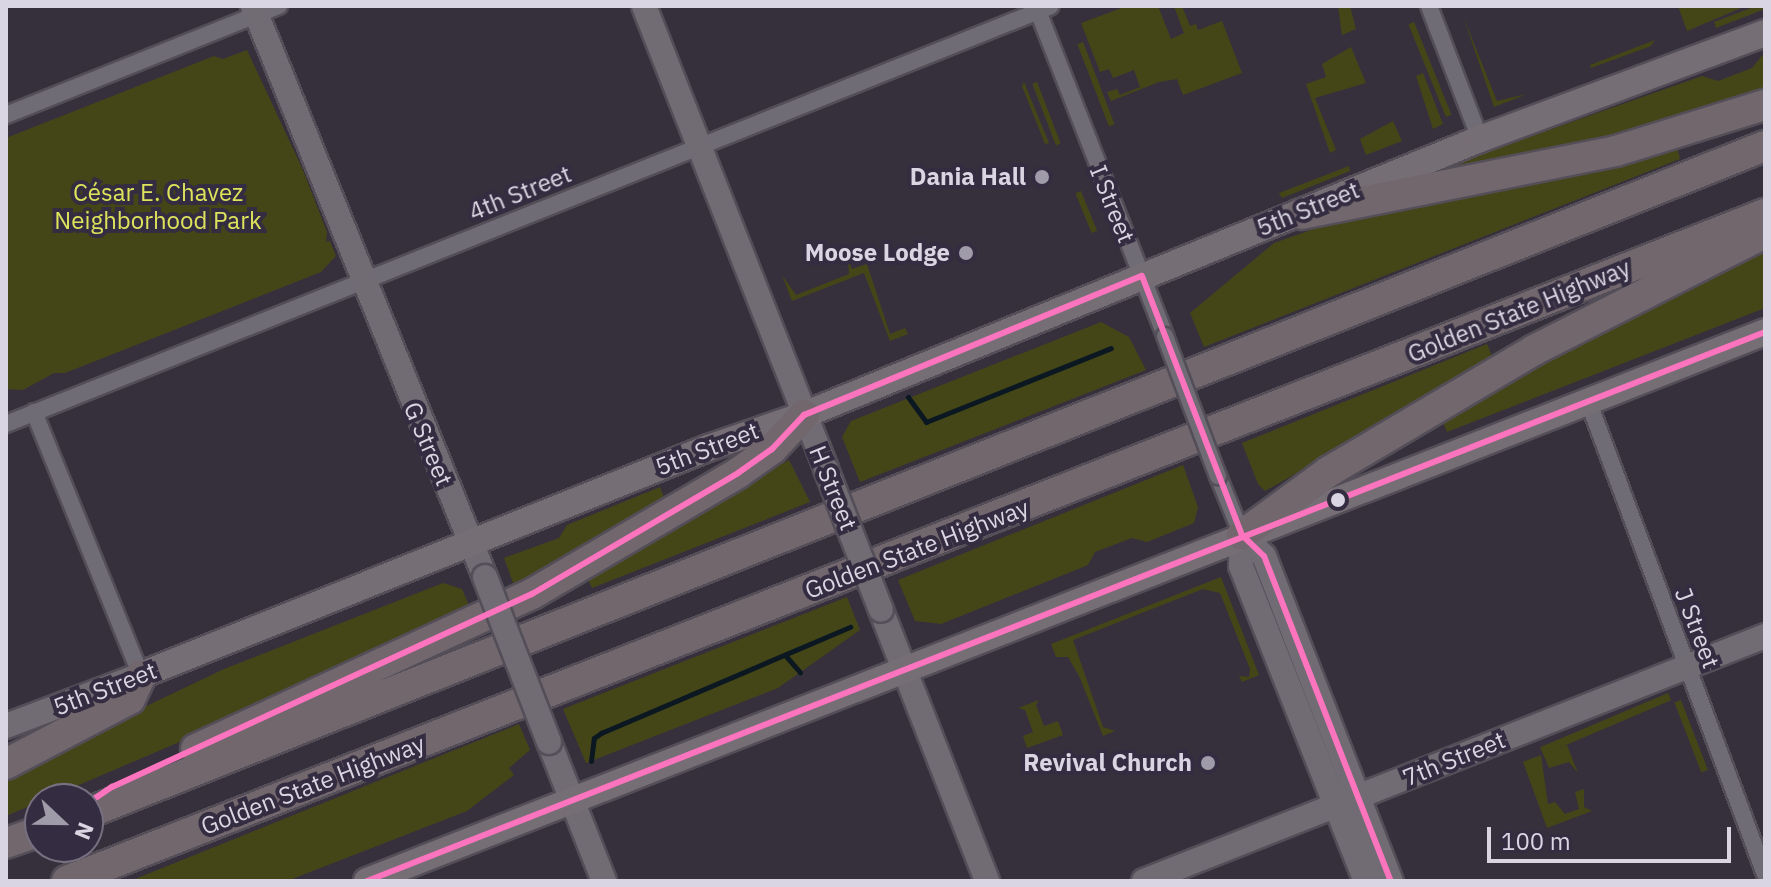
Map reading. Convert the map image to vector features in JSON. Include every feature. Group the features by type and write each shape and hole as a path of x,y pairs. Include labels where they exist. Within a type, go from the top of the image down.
{"highway":[{"path":"1301,214 1616,151 1765,105"},
{"path":"104,807 1765,146"},
{"name":"Golden State Highway","path":"67,881 1765,214"},
{"path":"1242,535 1328,472 1521,357 1765,233"},
{"path":"104,792 532,594 738,473 772,449 804,415"},
{"path":"6,764 130,699 141,675"}],"main road":[{"name":"H Street","path":"644,6 987,881"},
{"name":"G Street","path":"263,9 363,283 471,542 604,881"},
{"name":"5th Street","path":"6,726 471,542 804,415 1480,139 1765,33"},
{"path":"367,881 1587,398 1765,332"},
{"name":"I Street","path":"1242,535 1264,556 1347,802 1366,881"},
{"name":"7th Street","path":"1144,881 1765,636"},
{"name":"I Street","path":"1347,802 1391,881"}],"street":[{"path":"1429,6 1480,139"},
{"name":"4th Street","path":"6,424 363,283 1042,7"},
{"name":"I Street","path":"1042,7 1242,535"},
{"path":"6,115 263,9"},
{"name":"J Street","path":"1587,398 1765,874"},
{"path":"34,412 141,675"}],"green space":[{"path":"1127,6 1158,6 1171,39 1184,33 1174,6 1182,6 1190,26 1196,24 1198,30 1222,21 1242,73 1183,95 1177,79 1159,82 1111,101 1107,92 1117,89 1120,95 1140,87 1134,70 1113,78 1109,69 1100,72 1081,23"},
{"path":"1338,6 1350,6 1356,29 1342,35"},
{"path":"1678,6 1746,6 1687,31"},
{"path":"1756,6 1765,9 1716,28 1714,22"},
{"path":"1463,16 1497,101 1527,94 1494,107"},
{"path":"1414,22 1451,115 1446,117 1408,24"},
{"path":"1655,40 1651,46 1591,68 1590,65"},
{"path":"1083,42 1115,124 1109,126 1077,44"},
{"path":"1351,47 1366,83 1315,98 1336,150 1330,153 1306,84 1326,77 1322,64"},
{"name":"César E. Chavez Neighborhood Park","path":"247,50 303,170 327,232 326,242 330,241 336,256 321,272 65,373 54,373 23,390 6,389 6,138 214,56 223,59"},
{"path":"1765,52 1765,94 1665,126 1452,173 1450,165 1702,76 1718,81 1752,68"},
{"path":"1423,73 1443,124 1433,129 1416,76"},
{"path":"1024,82 1049,143 1045,144 1022,86"},
{"path":"1037,82 1061,144 1056,145 1032,84"},
{"path":"1393,121 1402,141 1366,155 1360,139"},
{"path":"1676,143 1680,159 1204,347 1190,313 1274,243 1328,224"},
{"path":"1349,166 1350,171 1282,198 1279,193"},
{"path":"1081,191 1097,231 1092,233 1075,193"},
{"path":"1765,247 1765,308 1447,432 1441,418"},
{"path":"848,261 852,269 867,264 890,334 905,328 908,334 890,341 864,273 792,301 782,275 796,295 849,274"},
{"path":"1101,322 1129,337 1146,370 860,482 842,437 851,421"},
{"path":"1487,344 1494,361 1265,491 1258,484 1242,443"},
{"path":"789,460 810,502 592,588 585,572"},
{"path":"1183,465 1198,507 1194,523 1147,542 1132,538 1095,552 1088,565 941,624 915,621 898,580"},
{"path":"660,487 665,500 515,588 504,558 559,538 567,525"},
{"path":"1221,577 1259,675 1242,682 1239,676 1249,677 1250,669 1220,593 1203,589 1073,640 1103,727 1115,731 1103,736 1080,678 1068,657 1056,657 1051,644"},
{"path":"443,583 462,589 471,610 264,706 83,783 24,783 24,808 6,816 6,773 224,669"},
{"path":"847,597 860,630 778,688 586,763 563,709"},
{"path":"1668,693 1671,700 1543,755 1540,747"},
{"path":"1039,700 1036,705 1044,726 1058,721 1063,735 1027,748 1023,736 1033,732 1025,710 1018,708"},
{"path":"1681,700 1708,770 1701,773 1674,703"},
{"path":"519,724 530,750 509,768 514,775 467,811 287,881 130,881"},
{"path":"1567,745 1578,773 1569,762 1549,768 1543,754"},
{"path":"1541,755 1548,804 1555,802 1565,814 1579,809 1575,792 1584,789 1584,807 1592,811 1547,828 1523,762"}],"waterway":[{"path":"908,397 926,422 1111,348"},
{"path":"591,761 594,738 601,733 850,627"},
{"path":"785,655 800,672"}],"transit line":[{"path":"104,792 532,594 738,473 772,449 804,415 1142,276 1242,535 1264,556 1391,881"},
{"path":"367,881 1765,332"}],"place":[{"name":"Dania Hall","path":"1042,177"},
{"name":"Moose Lodge","path":"966,253"},
{"name":"Revival Church","path":"1208,763"}]}
